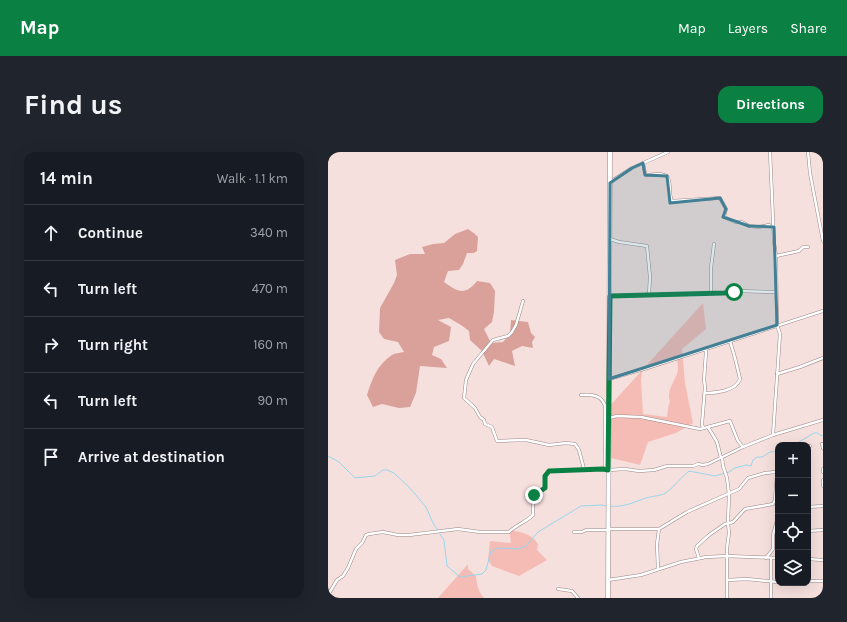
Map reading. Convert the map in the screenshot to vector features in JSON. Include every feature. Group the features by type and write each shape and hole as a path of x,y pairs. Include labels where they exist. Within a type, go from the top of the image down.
{"main road":[{"path":"608,598 607,470 610,379 610,152"}],"street":[{"path":"610,183 618,176 668,152"},
{"path":"770,152 776,256 777,326 780,334 774,435"},
{"path":"808,152 810,173 823,240"},
{"path":"643,163 646,175 660,174 669,178 670,196 672,201 720,198 726,209 724,217 735,222 742,222 749,226 759,227 769,225 774,228"},
{"path":"610,239 619,242 647,246 650,277 649,294"},
{"path":"711,292 710,268 714,244"},
{"path":"776,256 799,251 808,247"},
{"path":"610,296 711,292 724,293 738,291 776,292"},
{"path":"523,301 516,325 512,332 508,336 493,340 473,364 466,380 464,398 475,408 480,417 484,420 485,424 492,427 497,441 519,440 549,445 566,443 575,444 579,450 584,470"},
{"path":"610,379 823,310"},
{"path":"705,393 712,393 729,388 735,385 740,379 730,341"},
{"path":"703,428 705,349"},
{"path":"777,374 823,358"},
{"path":"581,395 595,395 604,402 607,470"},
{"path":"609,418 617,416 641,417 700,429 730,421 738,440 743,447"},
{"path":"328,595 337,580 343,576 348,568 356,549 369,534 383,532 398,535 409,535 458,529 480,532 509,532 533,516 534,495 545,488 545,476 548,472 584,470 639,471 654,470 667,466 703,465 774,435 823,420"},
{"path":"708,427 717,442 727,478 729,494 727,598"},
{"path":"822,444 823,448"},
{"path":"574,532 582,532 586,530 659,529 687,512 739,489 748,478 765,473 776,472 776,492 773,504 748,508 741,512 733,522 728,523 709,535 697,546 696,549 699,558"},
{"path":"823,480 823,486"},
{"path":"811,507 823,506"},
{"path":"766,558 770,555 773,549 773,535 775,528"},
{"path":"658,569 657,544 659,529"},
{"path":"811,531 823,530"},
{"path":"608,580 641,575 681,562 699,558 727,556 775,558"},
{"path":"771,558 771,598"},
{"path":"811,559 823,560"},
{"path":"727,580 747,579 775,582"},
{"path":"811,581 823,581"},
{"path":"558,589 572,590 578,598"}],"highlighted area":[{"path":"643,163 645,175 667,176 670,203 720,198 726,209 723,217 749,226 774,227 777,325 609,379 610,183 632,168"}],"shaded area":[{"path":"468,229 478,237 477,251 474,253 467,253 459,270 448,271 444,282 461,291 469,289 477,281 490,283 495,291 494,312 492,322 484,329 491,343 503,342 510,334 511,320 528,322 531,333 535,337 532,342 533,348 522,346 512,351 515,366 494,359 489,366 482,351 470,340 469,331 449,318 438,320 451,327 449,341 434,347 432,355 441,359 447,368 420,366 416,393 410,407 399,408 382,404 373,407 367,395 376,373 382,363 392,355 404,352 398,342 384,339 379,332 380,308 397,275 395,260 410,254 425,254 422,247 444,243 455,234"},
{"path":"703,303 706,329 682,349 685,383 693,423 676,433 648,442 640,465 607,457 607,409","holes":["677,360 678,370 669,393 670,401 667,417 643,414 642,372 645,369"]},
{"path":"509,530 522,532 532,537 538,544 537,550 547,560 519,576 492,566 488,560 490,541 511,543"},
{"path":"468,564 468,569 476,576 478,588 484,598 438,598"}],"waterway":[{"path":"799,442 814,433 818,433 821,436 823,435"},
{"path":"610,506 633,503 665,493 689,471 715,476 729,472 735,468 746,465 751,466 753,460 757,457 763,457 775,451"},
{"path":"328,456 339,462 355,478 375,476 383,470 394,473 409,487 426,507 433,523 444,540 447,566 460,577 482,574 486,570 491,551 499,548 518,549 526,546 538,532 581,506 606,506"}],"route":[{"path":"534,495 544,490 545,476 549,471 608,470 610,296 629,294 734,292"}]}
